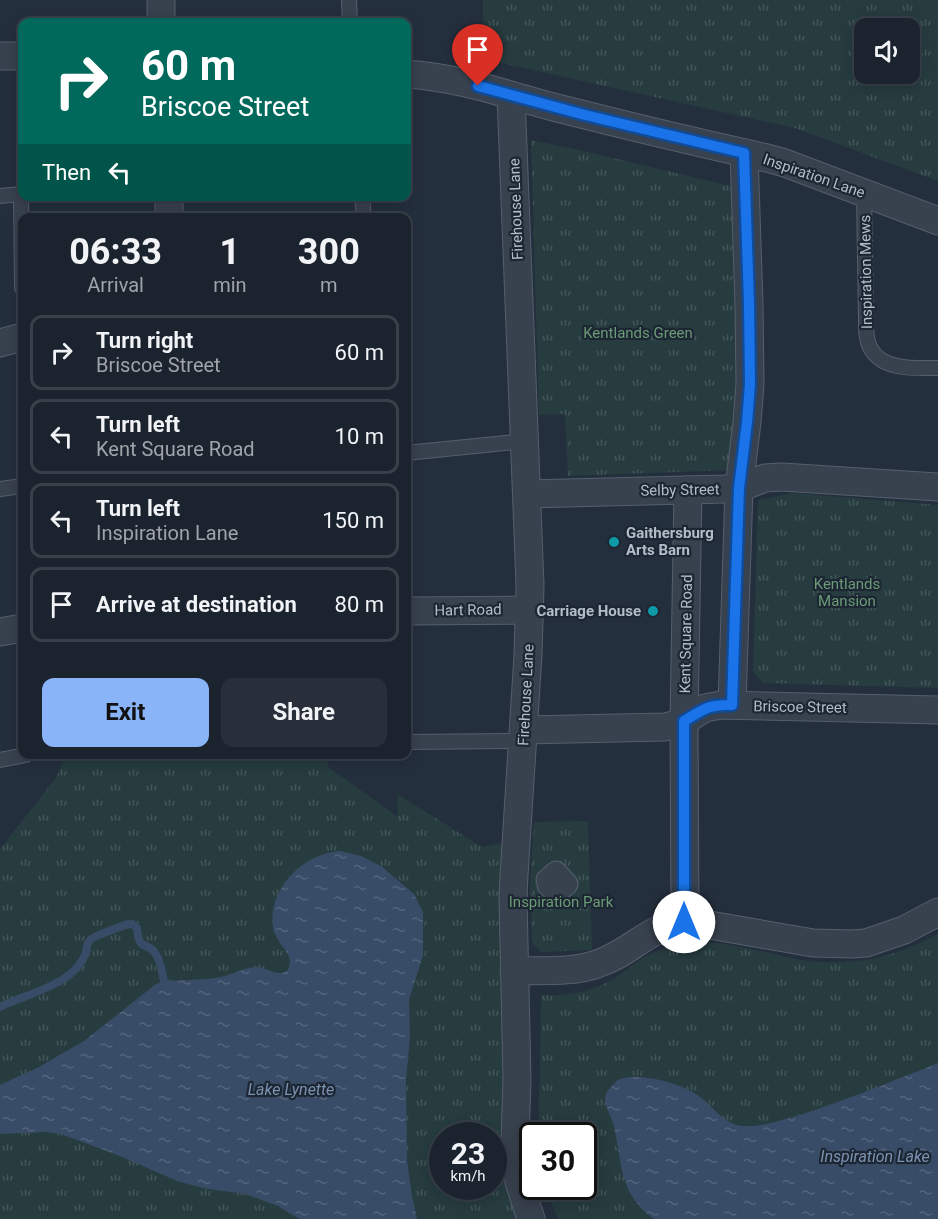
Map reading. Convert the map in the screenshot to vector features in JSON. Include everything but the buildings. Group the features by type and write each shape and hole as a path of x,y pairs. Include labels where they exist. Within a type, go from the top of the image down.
{"street":[{"path":"160,0 161,18"},
{"path":"0,56 18,56"},
{"name":"Inspiration Lane","path":"411,74 459,81 585,115 785,163 938,221"},
{"name":"Firehouse Lane","path":"511,96 530,609 514,875 517,1080 515,1140 519,1182 531,1219"},
{"path":"732,705 739,488 750,384 744,153"},
{"path":"0,343 18,338"},
{"name":"Selby Street","path":"527,494 739,488 758,480 782,477 938,487"},
{"name":"Kent Square Road","path":"684,922 684,721 688,490"},
{"name":"Hart Road","path":"411,611 530,609"},
{"path":"0,632 18,629"},
{"name":"Briscoe Street","path":"524,736 665,727 684,721 705,708 721,705 938,710"},
{"path":"514,971 569,969 596,965 607,961 660,928 684,922 698,922 813,943 851,944 866,943 904,930 938,912"}],"lane":[{"path":"349,0 350,18"},
{"name":"Inspiration Mews","path":"864,193 868,343 875,355 893,365 938,368"},
{"path":"0,195 18,194"},
{"path":"411,452 525,441"},
{"path":"0,489 18,487"},
{"path":"411,742 524,736"},
{"path":"0,760 18,757"}],"green space":[{"path":"483,0 938,0 938,181 795,128 483,59"},
{"name":"Kentlands Green","path":"531,140 734,187 743,415 731,470 568,476 565,414 539,415"},
{"name":"Kentlands Mansion","path":"792,493 938,505 938,688 763,683 753,671 758,500"},
{"path":"65,759 327,759 328,767 398,817 397,794 482,847 501,843 502,1122 429,1122 429,1200 507,1200 507,1187 518,1219 0,1219 0,849 56,778"},
{"name":"Inspiration Park","path":"588,821 592,950 541,952 532,943 530,883 534,822"},
{"path":"938,934 938,1219 558,1219 550,1200 597,1200 597,1122 538,1122 541,995 570,994 598,987 647,956 664,949 698,942 716,943 816,962 869,959 910,947"}],"water":[{"name":"Lake Lynette","path":"340,851 361,856 381,866 414,894 423,912 423,955 409,1000 410,1036 406,1080 407,1160 417,1219 299,1219 278,1206 245,1194 203,1188 177,1181 61,1134 46,1132 0,1134 0,1085 37,1068 84,1041 156,984 164,981 216,978 252,967 277,973 288,970 289,957 276,937 273,927 276,899 282,887 301,866 327,853"},
{"name":"Inspiration Lake","path":"938,1063 938,1219 654,1219 642,1209 628,1188 621,1166 614,1127 605,1101 608,1091 618,1080 648,1078 693,1092 731,1123 757,1126 816,1110"}],"waterway":[{"path":"0,1007 65,978 82,960 90,940 129,924 137,928 139,941 152,949 157,956 164,981"}],"place":[{"name":"Gaithersburg Arts Barn","path":"614,542"},
{"name":"Carriage House","path":"653,611"}],"route":[{"path":"478,86 585,115 744,153 750,384 739,488 732,705 705,708 684,721 684,922"}]}
